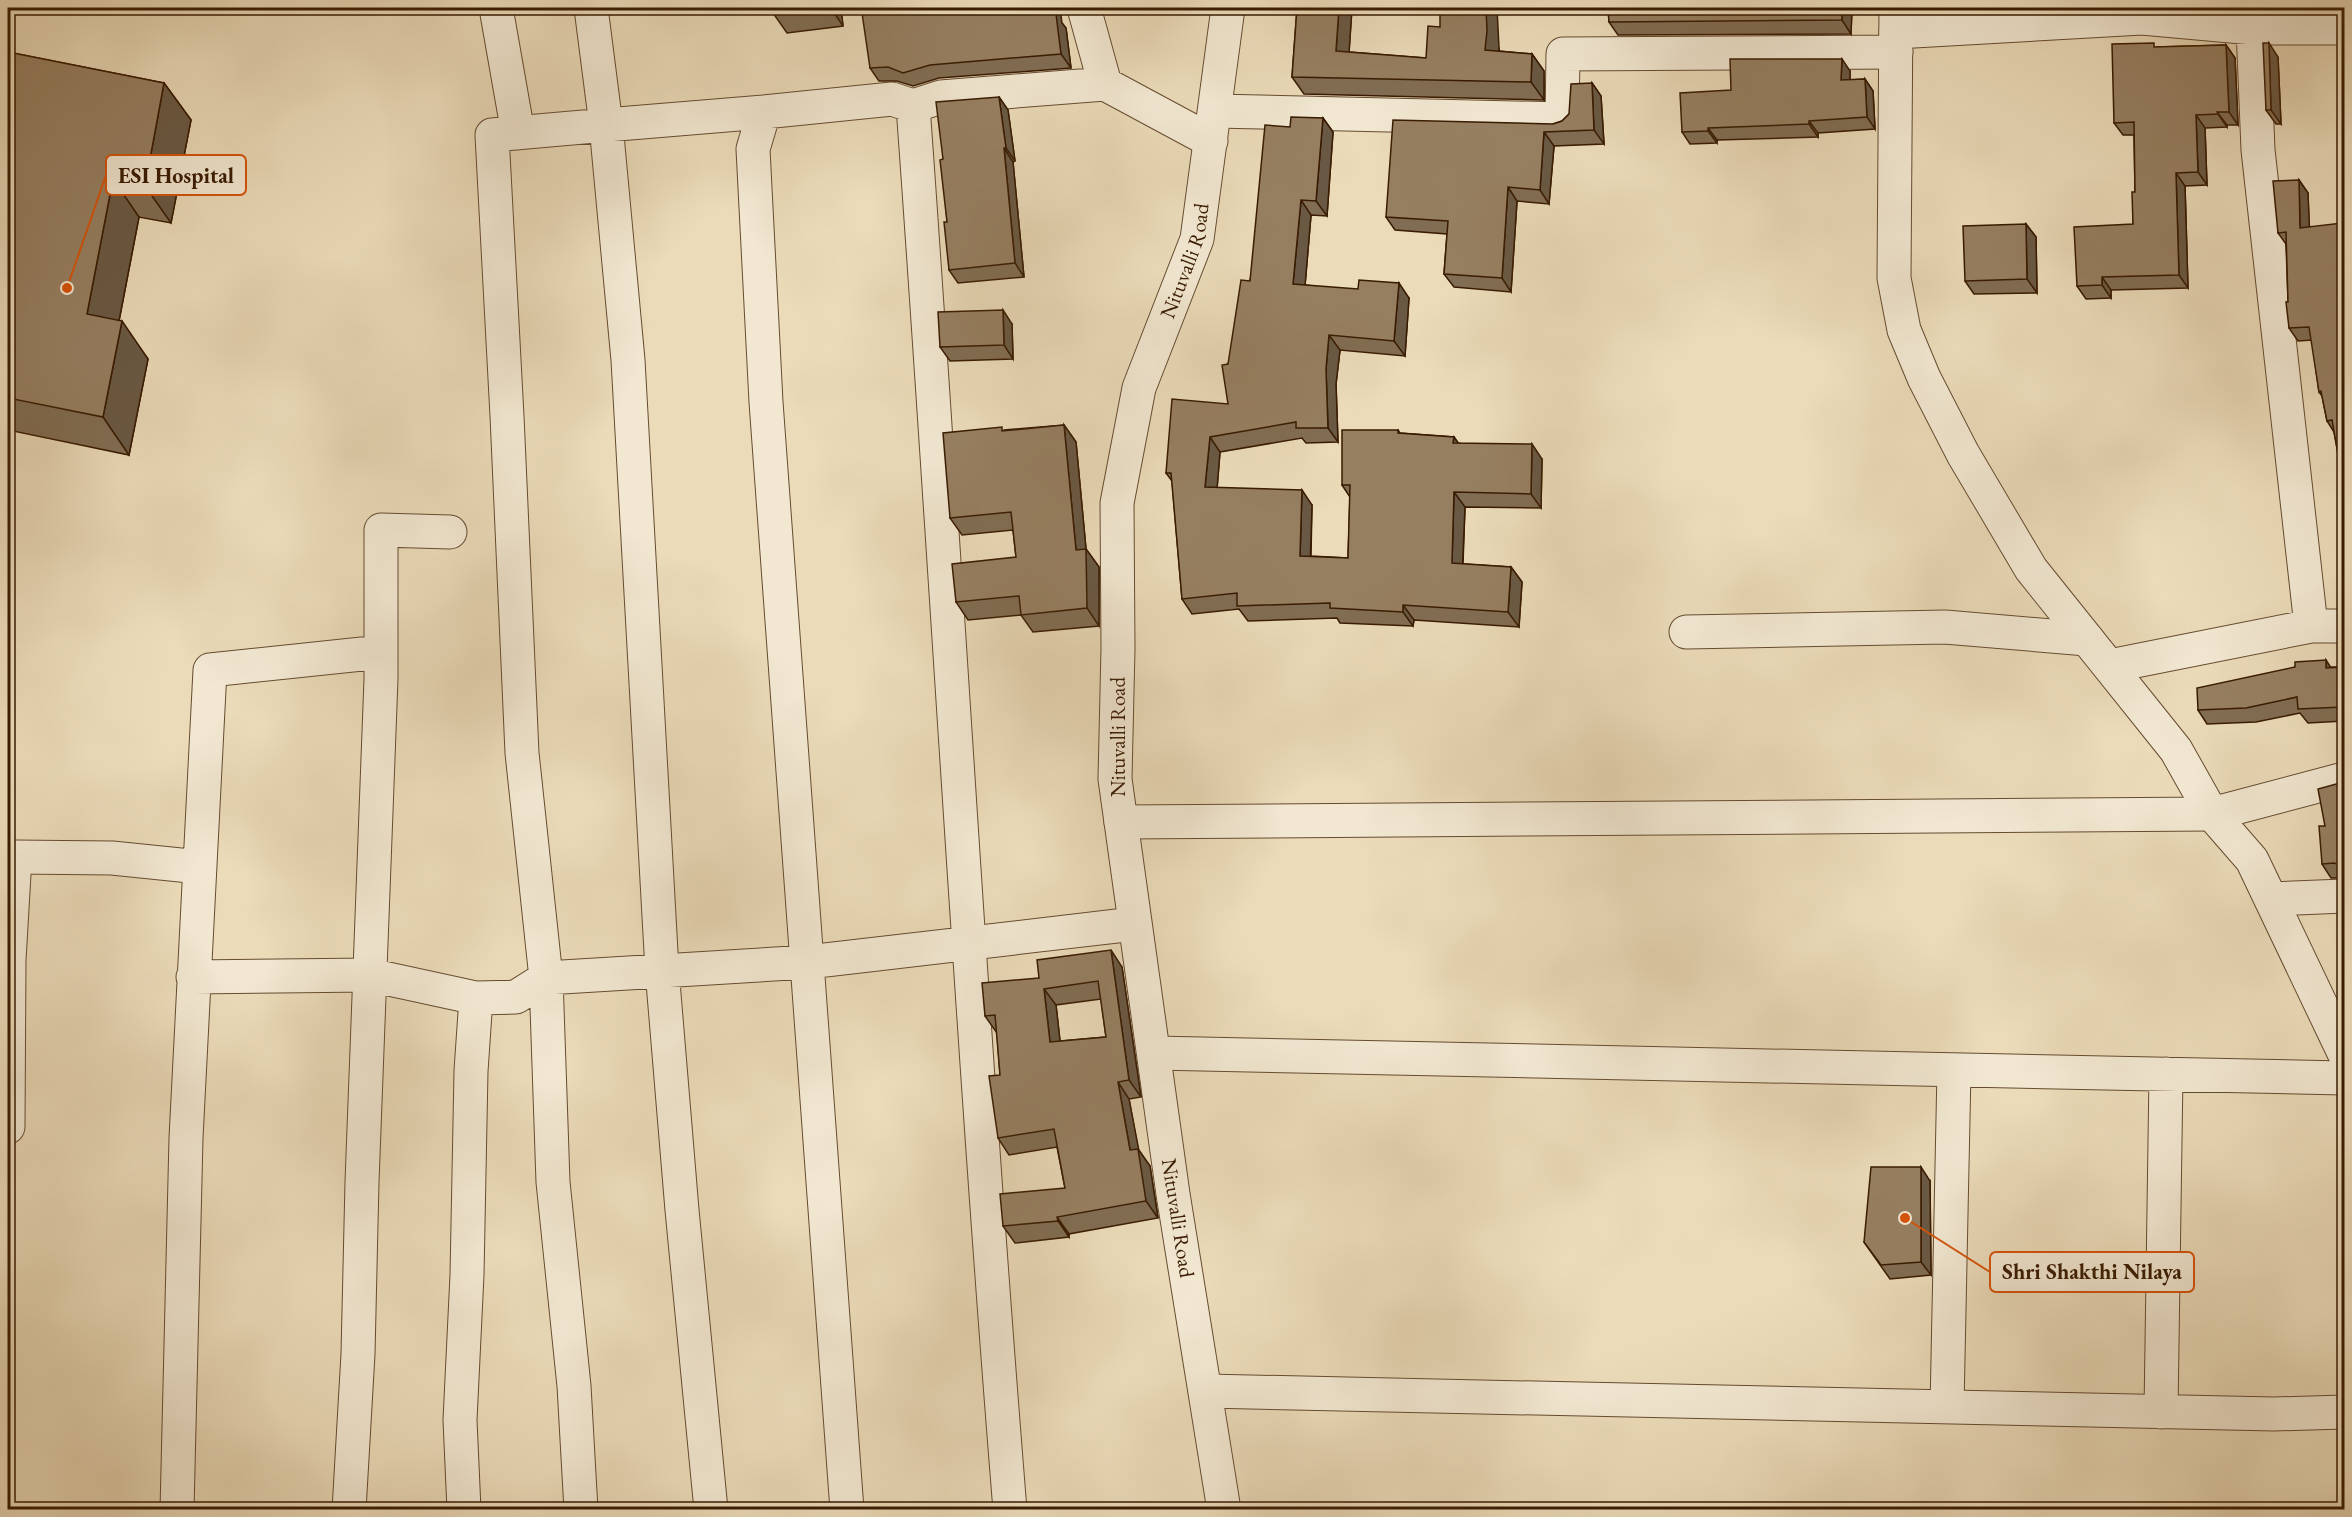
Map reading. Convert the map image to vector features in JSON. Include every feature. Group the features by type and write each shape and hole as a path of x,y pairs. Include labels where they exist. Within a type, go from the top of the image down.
{"street":[{"path":"496,8 518,133"},
{"path":"591,8 606,125 628,360 662,970 682,1210 711,1509"},
{"path":"1084,8 1105,84"},
{"name":"Nituvalli Road","path":"1224,1509 1173,1194 1115,779 1118,648 1117,503 1139,388 1197,239 1228,8"},
{"path":"580,1509 573,1386 553,1182 546,978 522,753 492,135 892,99 913,106 941,97 1105,84 1213,126 1562,119 1563,54 1896,31 2142,18 2253,28 2344,28"},
{"path":"2253,28 2258,150 2310,626"},
{"path":"1896,31 1894,278 1904,330 1924,378 1963,454 2031,568 2176,750 2212,814 2252,860 2344,1053"},
{"path":"913,106 933,382 987,1231 1010,1509"},
{"path":"764,112 753,148 765,402 847,1509"},
{"path":"349,1509 358,1354 381,652 381,530 450,532"},
{"path":"2110,666 2310,626 2344,626"},
{"path":"1686,632 1945,627 2087,639"},
{"path":"177,1509 186,1138 210,670 381,652"},
{"path":"1120,822 2212,814 2344,779"},
{"path":"8,1127 11,857 112,858 200,867"},
{"path":"2271,899 2344,896"},
{"path":"193,977 370,975 476,998 516,997 546,978 808,962 1134,924"},
{"path":"464,1509 460,1420 467,1275 471,1071 476,998"},
{"path":"1155,1053 2344,1078"},
{"path":"1947,1407 1954,1070"},
{"path":"2161,1412 2166,1074"},
{"path":"1206,1391 2161,1412 2274,1414 2344,1412"}],"building":[{"path":"772,8 814,8 773,13"},
{"path":"898,8 1052,8 1053,14 1056,14 1061,54 930,65 903,73 888,67 870,68 862,13"},
{"path":"1297,8 1339,8 1336,51 1426,58 1428,26 1440,27 1440,8 1486,8 1485,50 1532,54 1531,82 1292,77"},
{"path":"1608,8 1842,8 1842,20 1609,22"},
{"path":"2154,43 2154,47 2226,45 2229,112 2196,115 2198,172 2176,173 2179,275 2102,277 2102,285 2077,286 2074,227 2133,224 2134,122 2114,123 2112,44"},
{"path":"2263,43 2269,43 2271,110 2266,110"},
{"path":"8,52 164,83 145,186 113,179 87,314 122,321 103,417 8,398"},
{"path":"1730,59 1842,59 1841,80 1865,79 1867,117 1809,121 1809,124 1708,128 1708,131 1682,132 1680,93 1731,90"},
{"path":"1592,83 1594,130 1544,132 1540,190 1508,187 1502,278 1444,274 1448,221 1386,217 1393,120 1553,124 1562,121 1569,114 1571,84"},
{"path":"999,97 1006,148 1004,148 1015,263 949,270 944,222 947,222 940,160 943,159 936,102"},
{"path":"1291,117 1323,118 1316,201 1301,200 1293,284 1358,289 1359,280 1399,283 1394,341 1329,335 1326,369 1328,428 1296,428 1296,422 1210,437 1205,487 1302,490 1300,556 1348,558 1350,485 1342,485 1342,430 1398,430 1398,433 1454,437 1453,443 1532,444 1531,494 1454,492 1452,563 1511,567 1508,612 1403,605 1403,612 1330,608 1330,603 1237,606 1237,593 1182,599 1171,473 1166,473 1172,399 1228,404 1222,365 1228,364 1241,280 1250,281 1265,125 1290,127"},
{"path":"2299,180 2300,228 2342,223 2344,246 2344,489 2332,420 2327,421 2321,391 2319,392 2309,327 2289,328 2286,302 2288,302 2286,232 2278,233 2273,181"},
{"path":"2026,224 2027,279 1965,281 1963,226"},
{"path":"1003,310 1004,345 940,347 938,312"},
{"path":"1064,425 1076,550 1086,549 1087,608 1021,615 1019,596 956,602 952,564 1016,557 1011,512 950,518 943,433 1002,427 1002,431"},
{"path":"2326,660 2326,668 2344,667 2344,710 2343,707 2298,709 2297,697 2246,708 2198,710 2197,688 2295,667 2295,662"},
{"path":"2344,780 2344,867 2334,863 2322,864 2319,826 2325,826 2318,789"},
{"path":"1111,950 1129,1080 1118,1082 1130,1150 1138,1149 1146,1201 1057,1217 1058,1221 1003,1226 1000,1194 1065,1188 1054,1129 998,1138 989,1076 1000,1075 995,1015 985,1016 982,983 1039,978 1037,960","holes":["1098,981 1106,1037 1050,1042 1044,989"]},
{"path":"1871,1167 1921,1167 1921,1262 1881,1265 1864,1242"}],"place":[{"name":"ESI Hospital","path":"67,288"},
{"name":"Shri Shakthi Nilaya","path":"1905,1218"}]}
